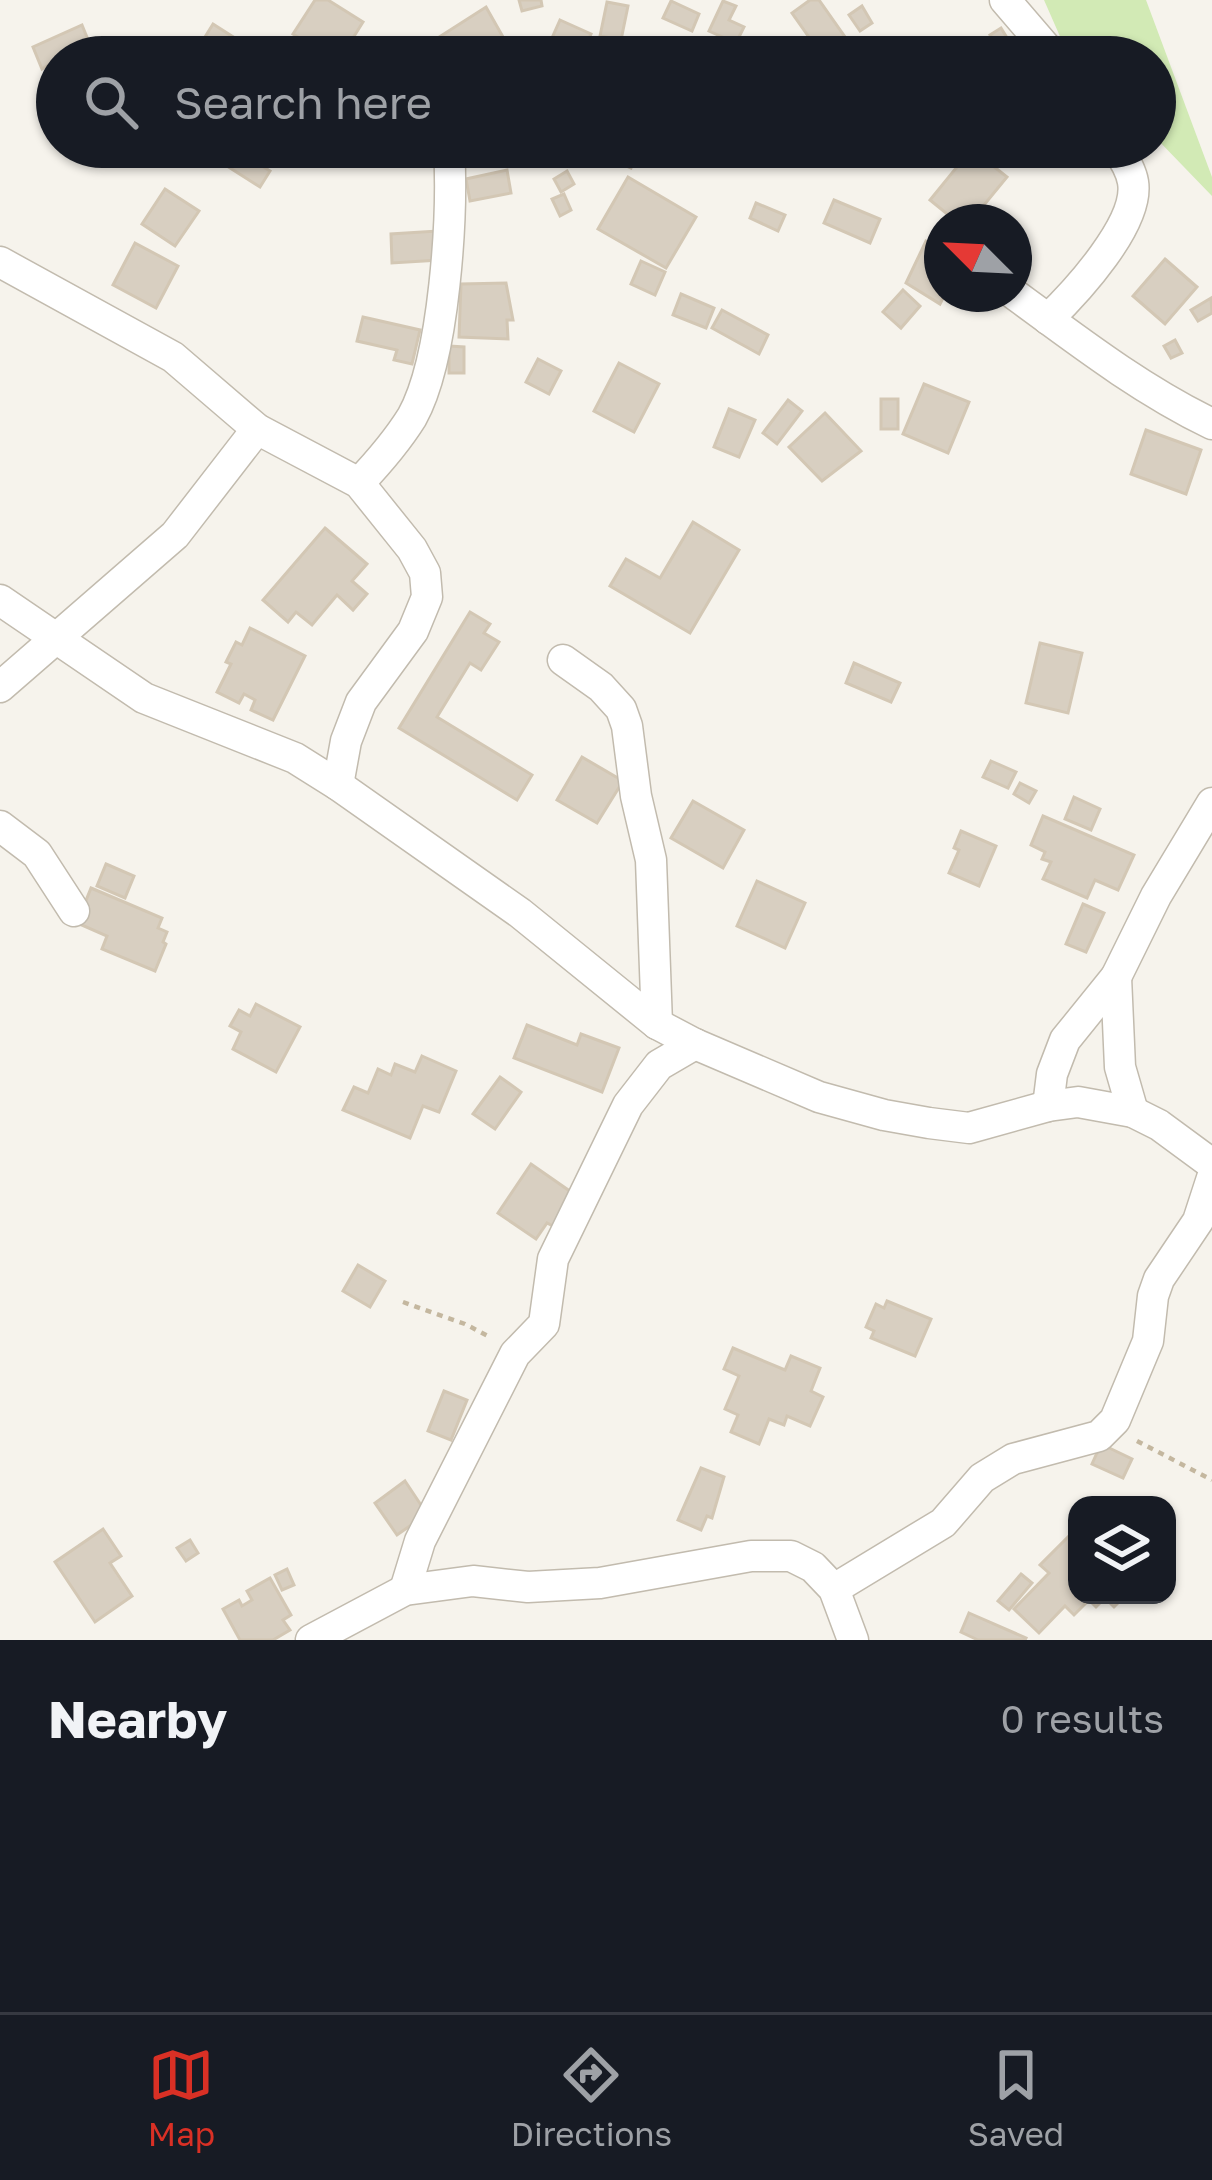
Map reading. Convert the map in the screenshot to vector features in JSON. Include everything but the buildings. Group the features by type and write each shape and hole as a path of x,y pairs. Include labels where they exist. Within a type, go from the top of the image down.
{"street":[{"path":"1005,0 1039,36"},
{"path":"358,483 383,458 413,414 426,379 448,257 448,168"},
{"path":"1048,319 1080,288 1128,213 1134,184 1126,168"},
{"path":"0,262 173,358 256,429 358,483 412,549 425,573 427,597 413,632 362,702 346,741 338,785"},
{"path":"1032,307 1145,389 1212,424"},
{"path":"0,687 176,535 256,429"},
{"path":"0,600 144,698 295,758 338,785 520,913 658,1024 695,1044 819,1097 884,1115 969,1128 1078,1102 1133,1112 1212,1164"},
{"path":"563,660 601,687 621,709 627,726 651,860 658,1024"},
{"path":"1048,1106 1052,1074 1065,1040 1116,977 1156,896 1212,803"},
{"path":"0,826 38,854 74,910"},
{"path":"1116,977 1120,1066 1133,1112"},
{"path":"405,1591 420,1541 515,1354 544,1324 553,1259 628,1105 658,1065 695,1044"},
{"path":"834,1589 943,1523 982,1478 1013,1459 1099,1436 1110,1424 1148,1341 1159,1279 1198,1221 1212,1178"},
{"path":"311,1640 405,1591 473,1581 528,1587 600,1583 751,1556 791,1556 814,1567 834,1589 853,1640"}],"path":[{"path":"403,1302 465,1324 515,1354"},
{"path":"1110,1424 1212,1480"}],"green space":[{"path":"1044,0 1146,0 1159,36 1060,36"},
{"path":"1176,80 1212,177 1212,196 1176,159"}]}
